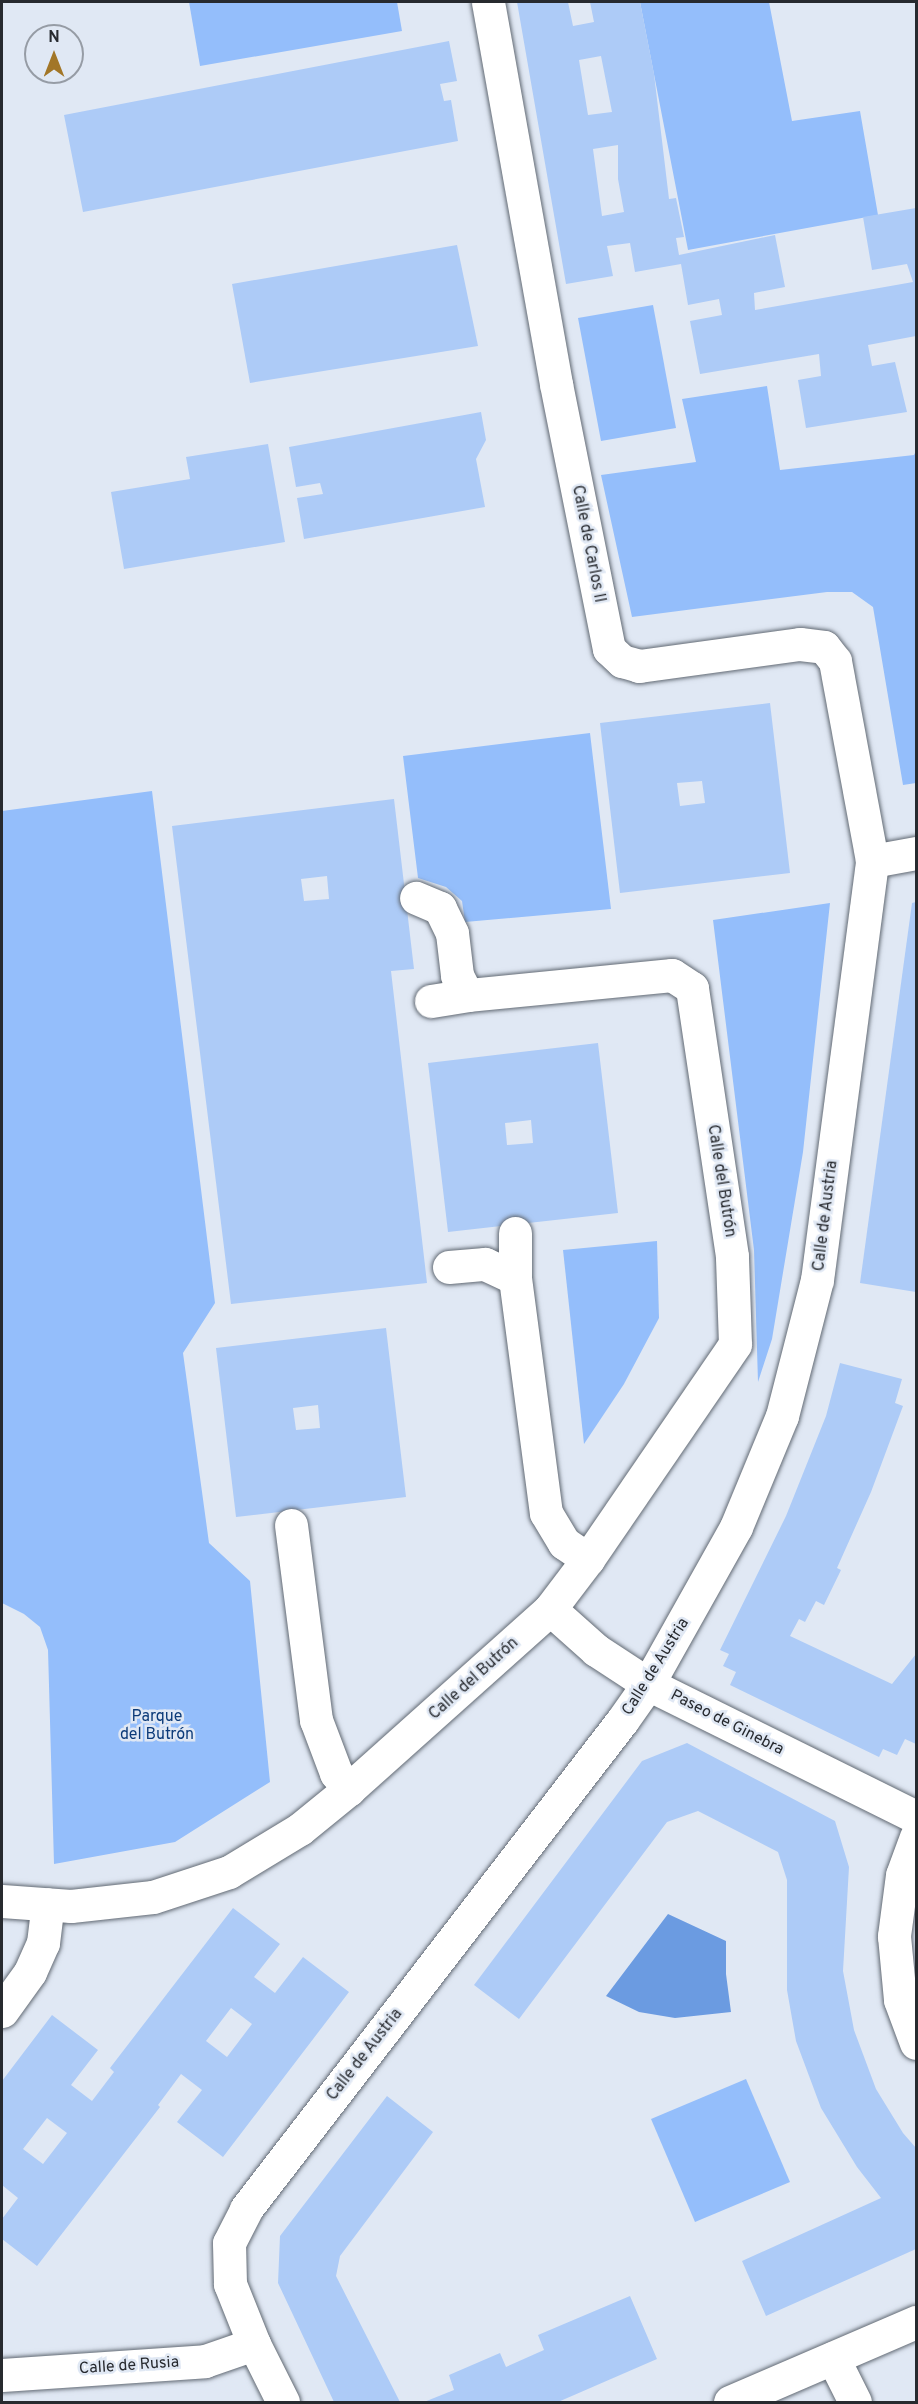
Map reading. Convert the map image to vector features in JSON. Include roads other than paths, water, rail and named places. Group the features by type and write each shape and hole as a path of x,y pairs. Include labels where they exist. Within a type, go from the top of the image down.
{"street":[{"name":"Calle de Carlos II","path":"488,2 556,384 609,649 622,661 639,666 800,644 824,647 835,661 872,861"},
{"path":"872,861 916,853"},
{"name":"Calle de Austria","path":"283,2403 230,2284 229,2243 246,2209 648,1684 736,1527 782,1416 817,1280 872,861"},
{"path":"416,898 440,908 452,933 457,975 467,995"},
{"name":"Calle del Butrón","path":"2,1901 71,1906 153,1897 229,1872 300,1829 350,1789 550,1610 588,1559 735,1344 732,1256 692,988 672,975 467,995 431,1001"},
{"path":"515,1233 515,1278 546,1513 564,1543 588,1559"},
{"path":"448,1267 485,1264 515,1278"},
{"path":"291,1525 316,1720 336,1773 350,1789"},
{"name":"Paseo de Ginebra","path":"550,1610 596,1650 648,1684 916,1817"},
{"path":"916,1837 902,1875 894,1936 900,2000 916,2043"},
{"path":"2,2011 34,1963 43,1943 48,1904"},
{"path":"730,2403 916,2322"},
{"name":"Calle de Rusia","path":"2,2375 205,2361 255,2344"},
{"path":"833,2358 855,2403"}],"park label":[{"name":"Parque del Butrón","path":"157,1726"}]}
